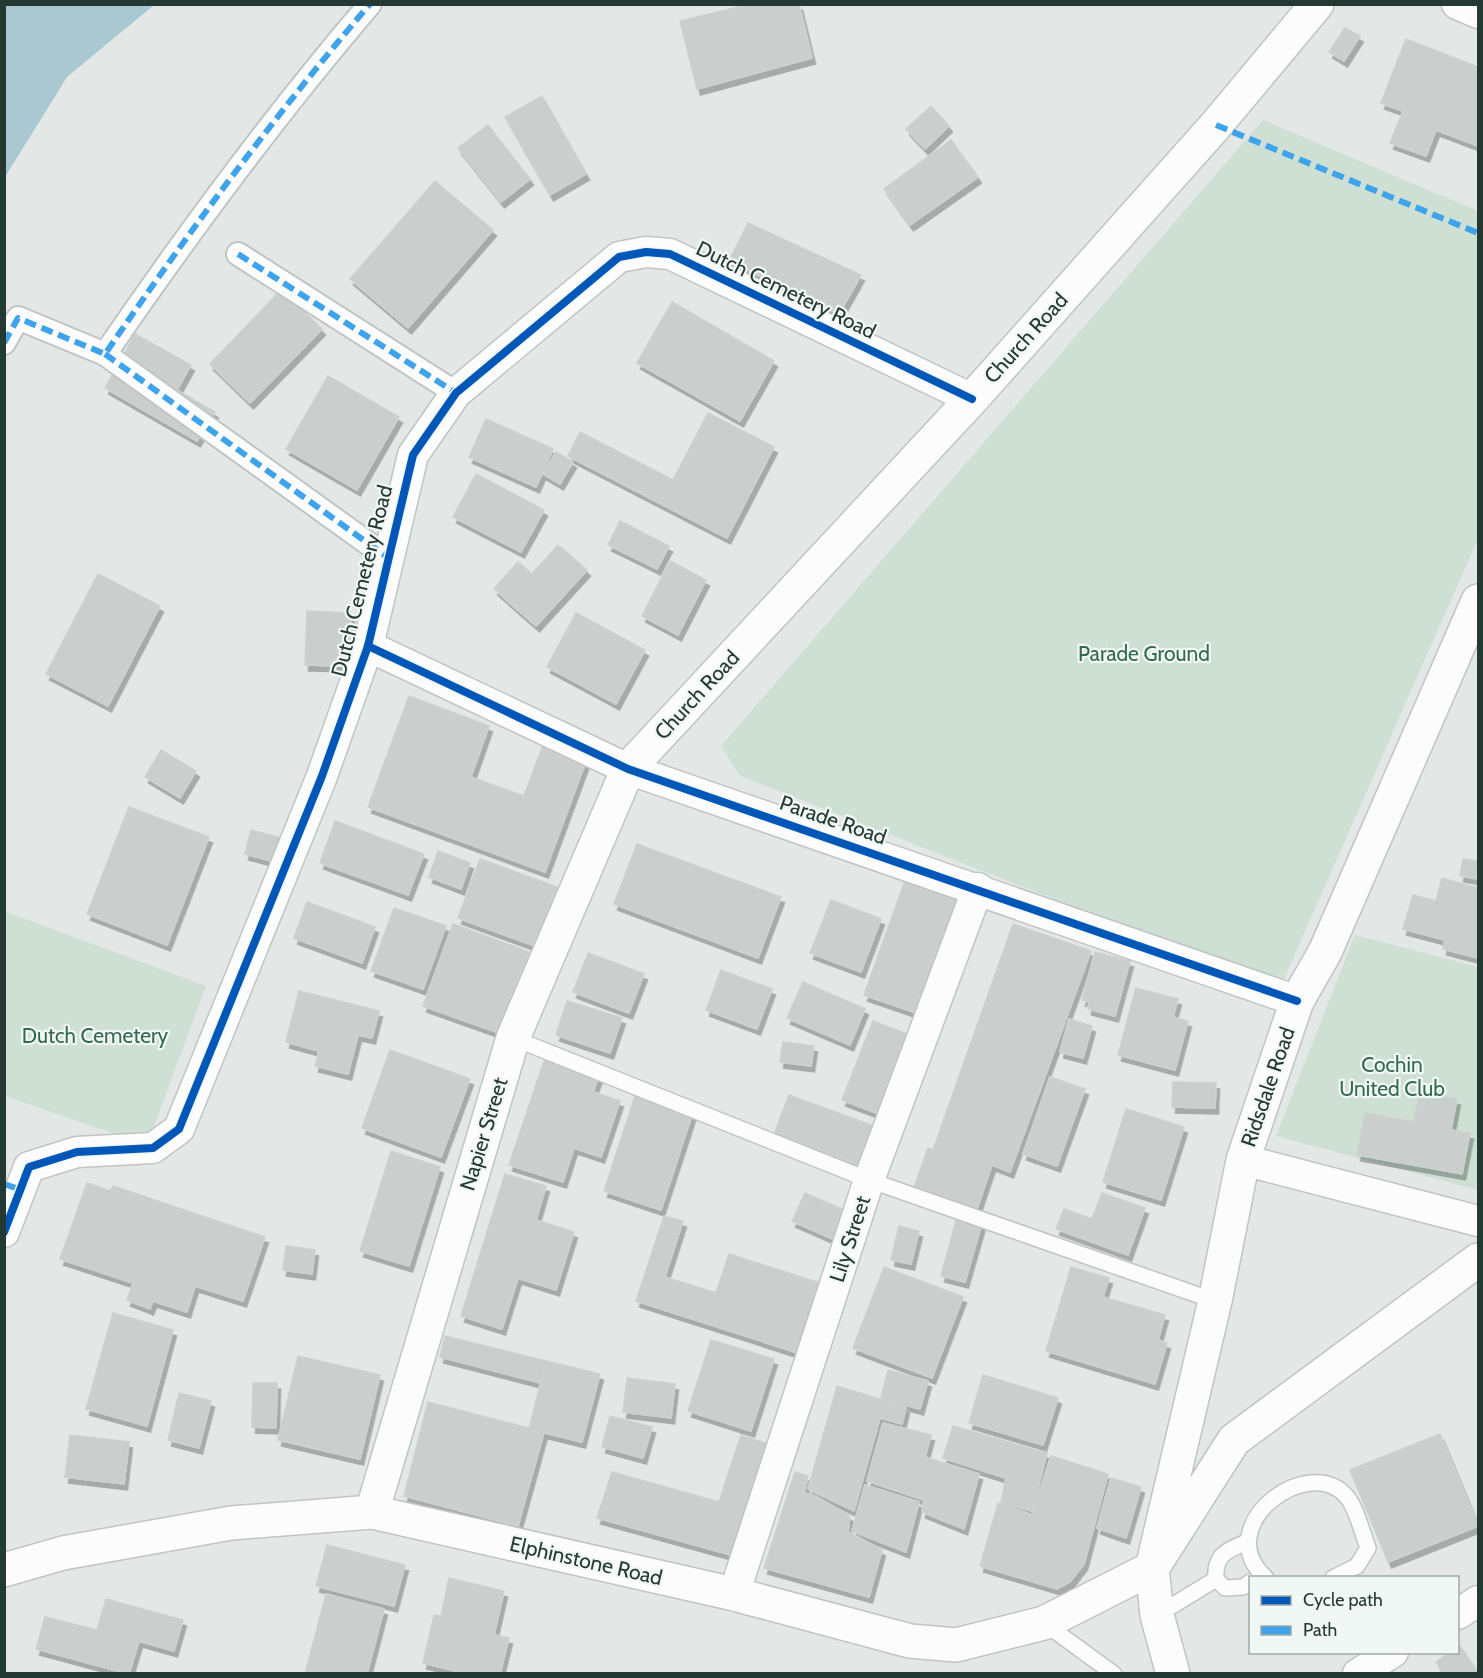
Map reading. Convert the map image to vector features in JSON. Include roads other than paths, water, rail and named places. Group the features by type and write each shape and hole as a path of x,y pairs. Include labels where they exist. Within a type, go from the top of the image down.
{"main road":[{"name":"Church Road","path":"628,769 972,399 1216,125 1317,4"},
{"name":"Ridsdale Road","path":"1173,1674 1156,1614 1152,1568 1215,1302 1243,1160 1297,1001 1325,952 1479,601"},
{"name":"Napier Street","path":"372,1512 513,1038 628,769"},
{"path":"1152,1568 1234,1440 1479,1260"},
{"name":"Elphinstone Road","path":"4,1570 63,1553 231,1523 372,1512 734,1594 910,1641 956,1645 1044,1623 1152,1568"}],"street":[{"path":"105,354 194,224 321,62 370,4"},
{"path":"1457,4 1479,13"},
{"name":"Dutch Cemetery Road","path":"4,1232 12,1187 29,1167 77,1152 153,1148 179,1129 322,776 368,646 387,557 413,454 456,393 618,257 646,252 670,254 972,399"},
{"path":"238,254 456,393"},
{"path":"4,343 18,318 105,354 387,557"},
{"name":"Parade Road","path":"368,646 628,769 978,888 1297,1001"},
{"name":"Lily Street","path":"734,1594 869,1180 978,888"},
{"path":"1243,1160 1479,1221"},
{"path":"1459,1613 1479,1602"},
{"path":"1358,1674 1391,1654"}],"lane":[{"path":"513,1038 869,1180 1215,1302"},
{"path":"1258,1576 1251,1561 1247,1542 1258,1513 1279,1494 1304,1484 1329,1485 1347,1497 1368,1548 1357,1566 1337,1576"},
{"path":"1247,1542 1223,1552 1215,1566 1216,1579 1225,1588 1243,1587 1249,1584"},
{"path":"1156,1614 1216,1579"},
{"path":"1044,1623 1114,1674"}],"water":[{"path":"5,4 154,5 67,77 5,177"}],"park label":[{"name":"Parade Ground","path":"1144,654"},
{"name":"Dutch Cemetery","path":"95,1036"},
{"name":"Cochin United Club","path":"1392,1077"}]}
